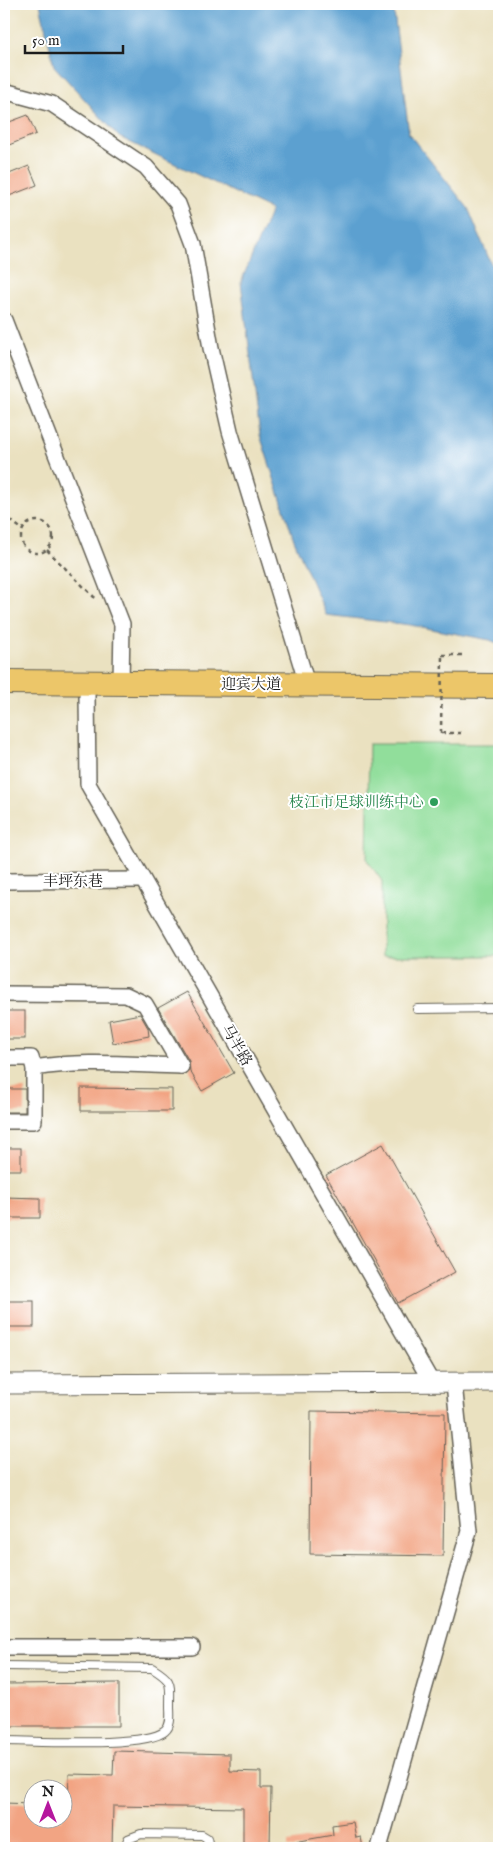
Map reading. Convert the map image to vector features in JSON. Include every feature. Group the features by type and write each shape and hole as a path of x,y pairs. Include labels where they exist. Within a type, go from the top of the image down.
{"main road":[{"name":"迎宾大道","path":"4,682 499,686"},
{"name":"迎宾大道","path":"4,693 499,696"}],"street":[{"path":"4,91 52,104 146,167 178,204 193,244 211,348 230,431 306,684"},
{"path":"4,320 122,624 121,683"},
{"name":"马半路","path":"87,694 88,784 432,1383"},
{"name":"丰坪东巷","path":"4,881 142,880"},
{"path":"4,994 126,995 146,1004 181,1066 90,1064 51,1065 34,1068"},
{"path":"4,1058 31,1058 34,1068 34,1121 4,1121"},
{"path":"4,1384 499,1382"},
{"path":"379,1848 469,1531 454,1383"},
{"path":"4,1647 192,1647"}],"lane":[{"path":"417,1008 499,1008"},
{"path":"4,1666 152,1668 166,1676 170,1684 170,1722 165,1731 155,1736 126,1741 4,1741"},
{"path":"125,1848 128,1839 141,1834 202,1834 207,1838 209,1848"}],"path":[{"path":"4,516 23,530"},
{"path":"36,521 46,524 50,527 53,536 51,546 47,550 38,553 28,550 22,541 23,530 36,521"},
{"path":"47,550 94,597 115,607"},
{"path":"462,733 441,733 442,655 463,655"}],"green space":[{"name":"枝江市足球训练中心","path":"369,744 499,744 499,956 382,956 382,881 367,860"}],"water":[{"path":"40,4 393,4 409,134 468,208 499,283 499,644 490,640 410,625 326,615 294,540 260,435 241,282 271,210 119,137 54,66"}],"building":[{"path":"28,115 36,134 4,147 4,124"},
{"path":"29,166 37,185 4,198 4,176"},
{"path":"187,992 234,1073 202,1091 190,1071 189,1061 158,1008"},
{"path":"4,1011 25,1011 25,1039 4,1039"},
{"path":"140,1014 148,1028 149,1036 113,1043 109,1020"},
{"path":"81,1088 172,1089 172,1111 81,1111"},
{"path":"4,1089 25,1089 25,1112 4,1112"},
{"path":"383,1144 455,1272 398,1303 326,1175"},
{"path":"4,1148 21,1148 21,1170 4,1170"},
{"path":"4,1197 40,1198 40,1218 4,1218"},
{"path":"4,1301 34,1301 34,1327 4,1327"},
{"path":"311,1411 445,1413 443,1556 310,1554"},
{"path":"119,1683 119,1726 4,1726 4,1684"},
{"path":"114,1751 230,1754 230,1771 261,1772 261,1788 271,1788 270,1848 243,1848 243,1808 113,1806 112,1848 4,1848 4,1803 22,1804 22,1830 72,1830 72,1780 69,1780 69,1774 113,1775"},
{"path":"353,1822 356,1838 361,1837 363,1848 288,1848 288,1843 333,1835 332,1825"}],"place":[{"name":"枝江市足球训练中心","path":"434,802"}]}
